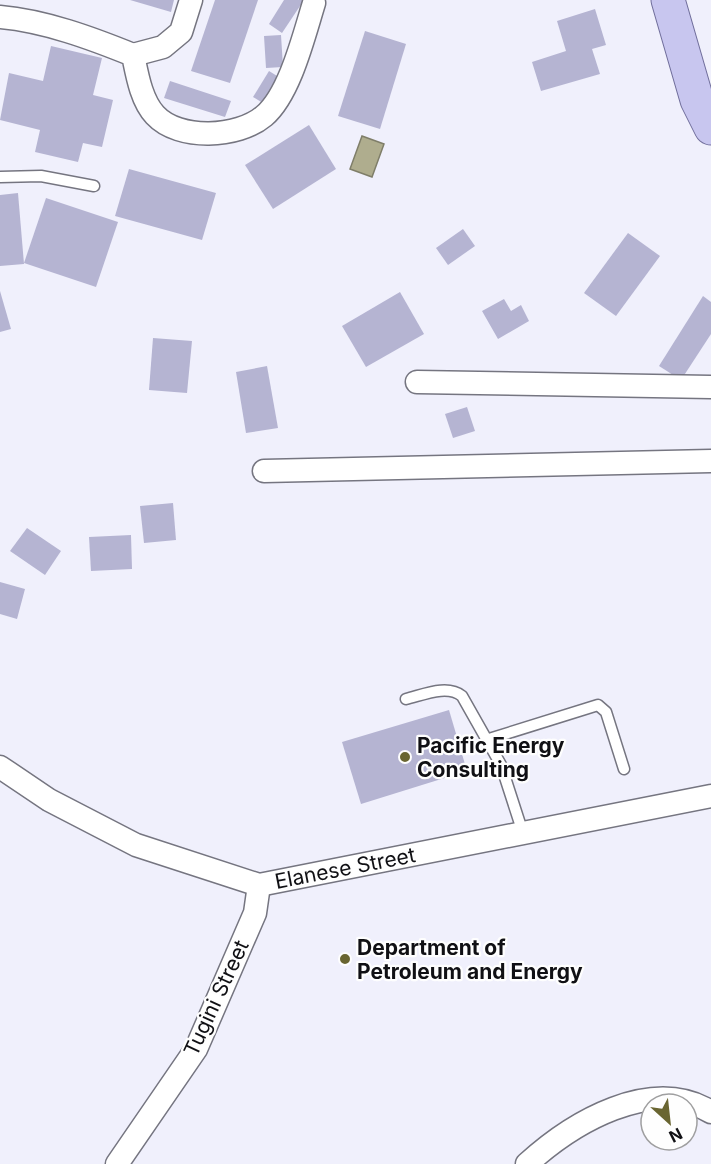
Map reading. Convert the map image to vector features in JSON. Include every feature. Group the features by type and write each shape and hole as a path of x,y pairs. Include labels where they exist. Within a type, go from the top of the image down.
{"main road":[{"path":"674,4 697,100 711,128"}],"street":[{"path":"0,17 22,19 100,42 133,55 163,47 181,32 191,0"},
{"path":"133,55 139,84 155,115 173,127 190,132 218,133 244,126 264,116 280,93 297,57 314,3"},
{"path":"417,382 711,387"},
{"path":"264,471 711,461"},
{"name":"Elanese Street","path":"0,767 49,800 136,845 259,885 711,796"},
{"name":"Tugini Street","path":"117,1164 196,1049 255,913 259,885"},
{"path":"527,1164 572,1129 611,1108 672,1098 711,1112"}],"lane":[{"path":"0,177 41,176 94,186"},
{"path":"406,699 445,690 456,691 462,696 489,739 501,765 523,833"},
{"path":"489,739 598,705 606,712 624,769"}],"shaded area":[{"path":"362,136 384,144 372,177 350,169"}],"building":[{"path":"130,0 174,0 171,12"},
{"path":"215,0 258,0 230,83 191,71"},
{"path":"284,0 304,0 282,33 269,24"},
{"path":"595,9 606,45 592,49 600,74 541,91 532,62 566,51 557,21"},
{"path":"365,31 406,44 380,129 338,116"},
{"path":"281,35 283,67 266,68 264,36"},
{"path":"51,46 102,58 93,95 113,100 102,147 83,143 78,162 35,152 40,130 0,120 9,73 43,81"},
{"path":"269,71 282,79 266,105 253,97"},
{"path":"170,81 231,101 225,117 164,98"},
{"path":"309,125 336,169 273,209 245,165"},
{"path":"129,169 216,193 202,240 115,216"},
{"path":"18,193 24,264 0,266 0,195"},
{"path":"46,198 118,222 96,287 24,263"},
{"path":"463,229 475,246 448,265 436,248"},
{"path":"628,233 660,256 616,316 584,293"},
{"path":"0,291 11,329 0,332"},
{"path":"400,292 424,334 366,367 342,326"},
{"path":"703,296 711,302 711,334 681,380 659,366"},
{"path":"504,299 511,311 521,305 529,321 498,339 482,311"},
{"path":"153,338 192,341 187,393 149,390"},
{"path":"267,366 278,428 246,433 236,372"},
{"path":"467,407 475,431 453,438 445,414"},
{"path":"173,503 176,540 144,543 140,506"},
{"path":"27,528 61,551 45,575 10,551"},
{"path":"131,535 132,569 91,571 89,537"},
{"path":"0,582 25,589 17,619 0,614"},
{"name":"Pacific Energy Consulting","path":"449,710 467,771 361,804 342,742"}],"place":[{"name":"Pacific Energy Consulting","path":"405,757"},
{"name":"Department of Petroleum and Energy","path":"345,959"}]}
